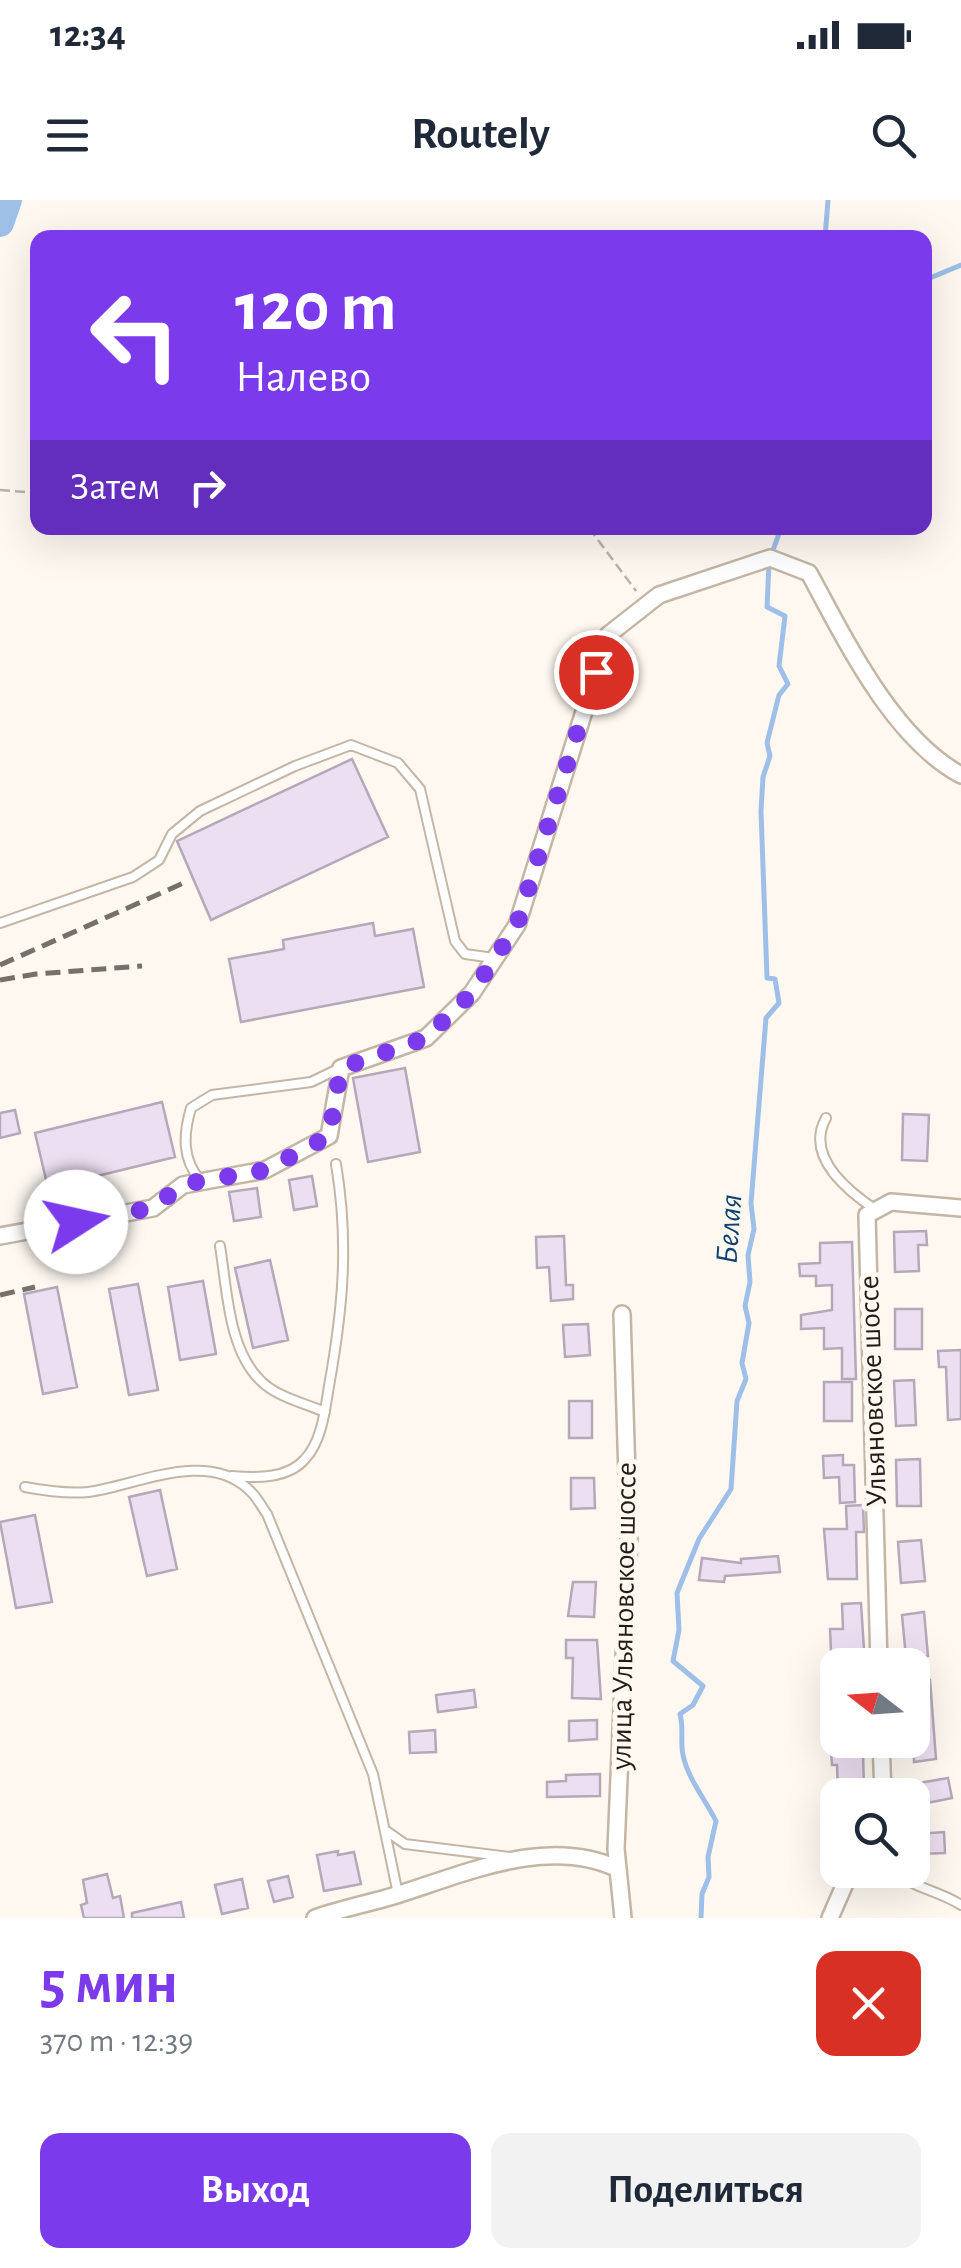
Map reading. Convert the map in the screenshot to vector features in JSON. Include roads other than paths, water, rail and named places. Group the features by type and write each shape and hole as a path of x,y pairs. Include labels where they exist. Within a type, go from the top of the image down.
{"street":[{"path":"0,1236 152,1208 184,1184 266,1170 329,1136 341,1068 426,1038 472,993 517,925 608,636 659,594 770,558 810,573 856,658 911,734 961,775"},
{"path":"876,1210 891,1202 961,1208"},
{"name":"Ульяновское шоссе","path":"876,1210 866,1215 879,1648"},
{"name":"улица Ульяновское шоссе","path":"622,1314 629,1540 618,1869 622,1918"},
{"path":"315,1918 483,1864 569,1858 602,1862 618,1869"},
{"path":"830,1918 843,1888"}],"lane":[{"path":"0,923 133,877 159,860 172,834 200,811 351,745 386,756 410,774 426,807 455,941 465,954 476,959 495,958"},
{"path":"201,1182 188,1167 186,1153 186,1126 192,1108 212,1095 312,1082 341,1068"},
{"path":"826,1118 819,1138 824,1160 876,1210"},
{"path":"25,1487 88,1492 150,1476 196,1472 270,1476 305,1460 325,1412 345,1292 345,1246 336,1164"},
{"path":"220,1246 232,1319 244,1360 260,1381 278,1394 325,1412"},
{"path":"228,1476 248,1488 267,1514 373,1774 398,1894"},
{"path":"385,1830 405,1844 528,1860"},
{"path":"928,1888 961,1905"}],"waterway":[{"path":"0,223 8,200"},
{"name":"Белая","path":"826,230 828,200"},
{"path":"932,277 961,265"},
{"name":"Белая","path":"772,553 778,535"},
{"name":"Белая","path":"701,1918 716,1821 685,1764 680,1714 693,1705 703,1686 673,1661 679,1630 677,1593 699,1539 731,1489 737,1401 746,1379 742,1363 749,1323 745,1306 754,1229 751,1203 766,1018 779,1003 775,979 767,978 761,811 763,777 770,756 767,743 779,695 788,684 779,666 785,616 767,607 769,563"}],"railway":[{"path":"0,965 188,881"},
{"path":"0,980 142,966"},
{"path":"0,1295 35,1287"}]}
